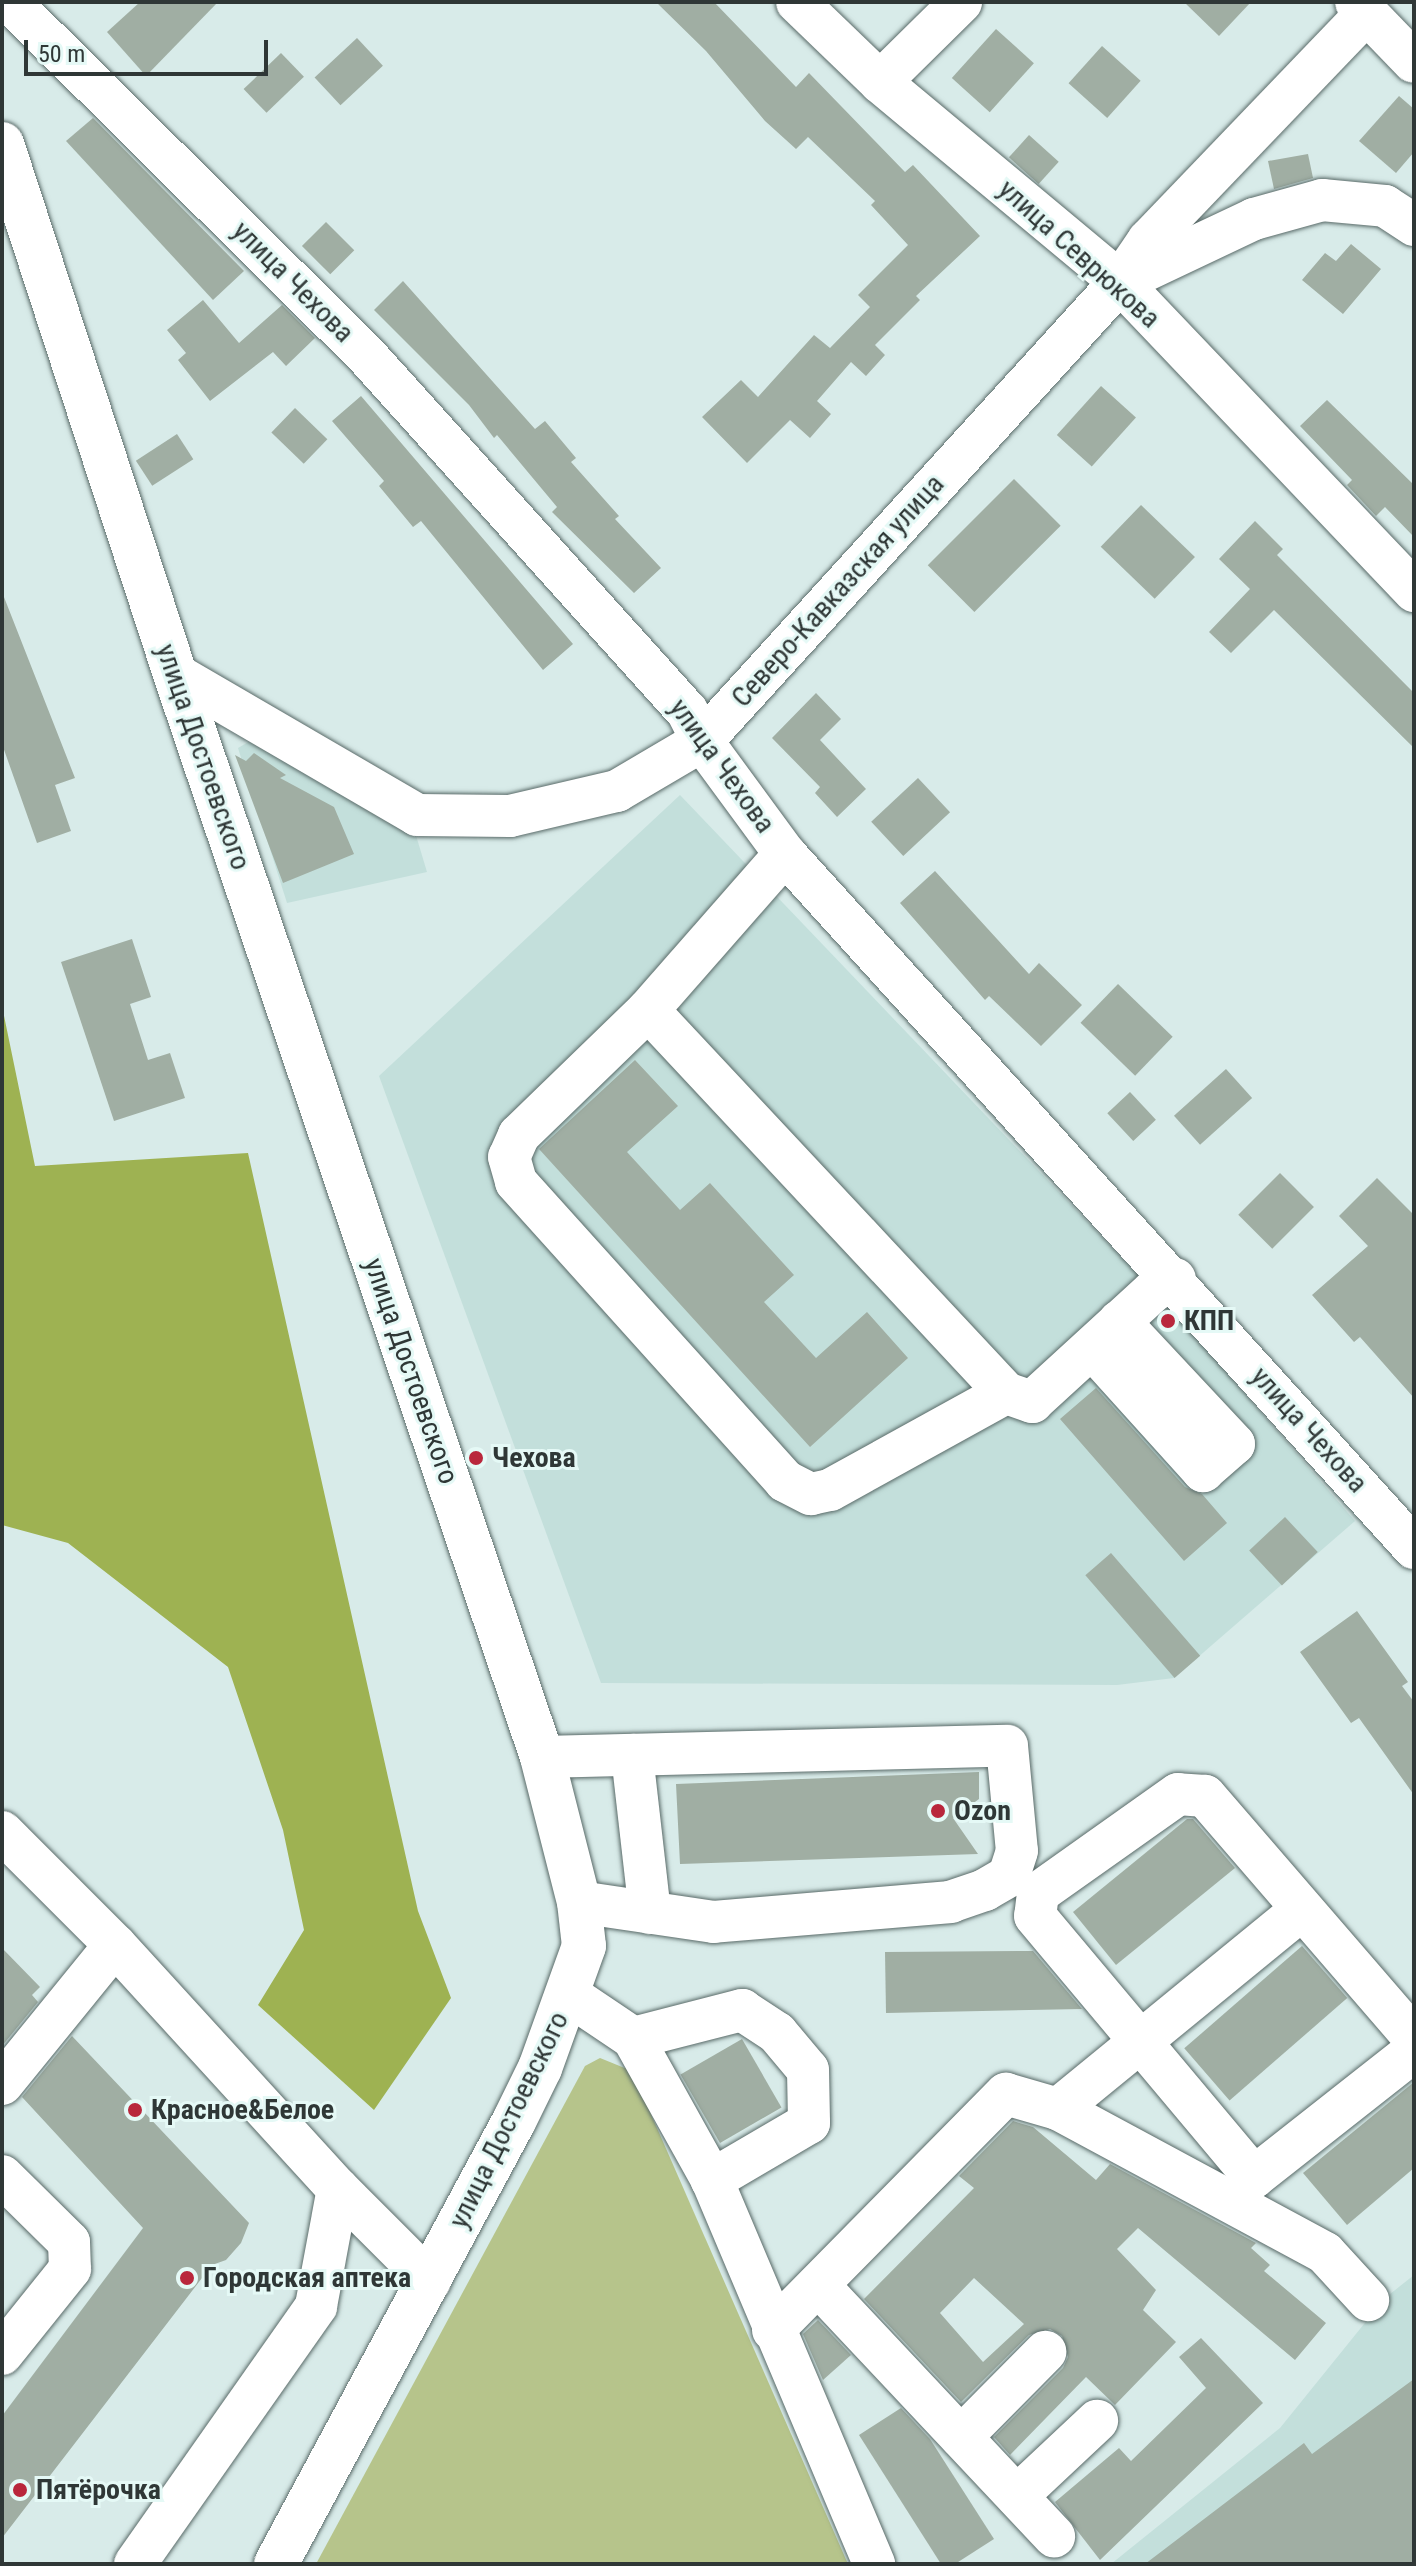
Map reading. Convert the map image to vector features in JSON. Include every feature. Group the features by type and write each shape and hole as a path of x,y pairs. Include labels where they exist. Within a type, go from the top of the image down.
{"main road":[{"name":"улица Достоевского","path":"2,144 175,674 542,1757 579,1902 584,1946 569,1995 540,2068 430,2281 276,2564"}],"street":[{"name":"улица Чехова","path":"10,2 367,356 687,711 702,741 785,854 1175,1279 1414,1548"},
{"name":"улица Севрюкова","path":"797,2 880,82 1120,282 1414,591"},
{"path":"880,82 961,2"},
{"name":"Северо-Кавказская улица","path":"175,674 417,815 510,816 617,791 702,741 1120,282 1148,241 1361,7"},
{"path":"1361,7 1414,62"},
{"path":"1120,282 1254,219 1322,200 1385,206 1414,225"},
{"path":"785,854 648,1010 519,1135 509,1157 516,1182 785,1481 811,1494 830,1490 1006,1393"},
{"path":"648,1010 1006,1393 1032,1402 1105,1335 1175,1279"},
{"path":"542,1757 1007,1746 1017,1851 1009,1876 985,1890 951,1902 714,1922 579,1902"},
{"path":"632,1755 650,1913"},
{"path":"1414,2038 1205,1796 1178,1794 1038,1893 1035,1916 1254,2177 1414,2051"},
{"path":"2,1832 115,1945 338,2189 430,2281"},
{"path":"1058,2109 1302,1909"},
{"path":"2,2084 115,1945"},
{"path":"569,1995 633,2038 712,2180 874,2564"},
{"path":"633,2038 742,2010 777,2033 808,2070 809,2123 712,2180"},
{"path":"773,2330 1006,2094 1058,2109 1325,2253 1368,2300"},
{"path":"2,2176 69,2242 70,2269 2,2354"},
{"path":"135,2564 316,2306 338,2189"},
{"path":"818,2285 1054,2536"},
{"path":"961,2437 1045,2352"},
{"path":"1017,2496 1097,2421"}],"shaded area":[{"path":"257,737 415,832 427,872 287,903 238,748"},
{"path":"680,795 1183,1322 1355,1521 1174,1678 1117,1685 601,1683 379,1076"},
{"path":"1414,2275 1414,2564 1111,2564 1280,2428 1385,2298"}],"green space":[{"path":"2,1006 35,1166 248,1153 418,1911 451,1998 374,2110 258,2005 304,1930 283,1830 228,1667 68,1543 2,1525"},
{"path":"600,2058 632,2071 848,2564 316,2564 585,2066"}],"building":[{"path":"140,2 218,2 146,76 107,32"},
{"path":"656,2 714,2 796,87 809,73 905,172 913,165 980,236 916,296 920,300 875,345 885,355 866,376 851,362 817,401 831,414 810,438 790,420 747,463 702,417 741,380 758,397 814,335 830,348 870,307 858,295 908,245 871,205 875,201 808,137 796,149 765,121 706,51"},
{"path":"1184,2 1251,2 1219,36"},
{"path":"996,29 1034,63 990,112 952,78"},
{"path":"357,38 383,66 340,105 315,78"},
{"path":"1102,46 1141,81 1107,118 1069,83"},
{"path":"281,53 304,77 267,113 244,89"},
{"path":"1399,96 1414,109 1414,152 1396,173 1359,141"},
{"path":"93,118 244,271 213,300 66,141"},
{"path":"1029,135 1059,162 1039,184 1009,157"},
{"path":"1308,154 1313,178 1274,189 1268,161"},
{"path":"326,222 354,250 330,274 302,246"},
{"path":"1351,244 1381,269 1343,314 1302,280 1325,253 1336,261"},
{"path":"403,281 535,429 545,421 576,458 571,462 619,516 615,519 661,568 634,593 552,512 557,507 497,435 494,438 469,405 374,310"},
{"path":"203,300 239,343 282,305 315,338 286,366 273,352 210,401 178,360 186,353 167,330"},
{"path":"1101,386 1136,417 1092,466 1057,435"},
{"path":"361,396 573,644 543,670 421,521 413,527 379,486 384,481 332,421"},
{"path":"1327,400 1414,485 1414,537 1385,507 1376,516 1347,485 1352,480 1300,426"},
{"path":"295,408 327,439 304,464 271,432"},
{"path":"177,434 193,459 152,486 136,461"},
{"path":"1014,479 1061,526 974,612 928,565"},
{"path":"1141,505 1195,557 1155,599 1101,547"},
{"path":"1255,521 1283,549 1277,555 1414,693 1414,748 1274,610 1231,653 1209,632 1250,589 1219,559"},
{"path":"2,592 75,778 55,785 71,831 37,843 2,744"},
{"path":"816,693 841,719 820,740 866,789 837,817 815,793 820,787 772,738"},
{"path":"254,753 286,775 280,778 334,807 354,854 283,883 235,755 246,761"},
{"path":"918,778 950,812 903,856 871,822"},
{"path":"935,871 1029,974 1039,963 1082,1005 1041,1046 989,996 985,1000 900,903"},
{"path":"132,939 151,997 130,1004 148,1060 170,1053 185,1098 114,1121 61,962"},
{"path":"1118,984 1173,1037 1135,1076 1080,1023"},
{"path":"635,1060 678,1106 627,1152 680,1210 710,1183 794,1275 764,1302 816,1358 867,1312 908,1358 810,1447 539,1149"},
{"path":"1226,1069 1252,1098 1200,1145 1174,1116"},
{"path":"1130,1092 1156,1120 1133,1141 1107,1113"},
{"path":"1280,1173 1314,1207 1272,1249 1238,1215"},
{"path":"1377,1178 1414,1215 1414,1398 1360,1337 1354,1342 1312,1295 1368,1246 1339,1216"},
{"path":"1096,1388 1185,1487 1202,1494 1227,1523 1184,1561 1060,1419"},
{"path":"1285,1517 1318,1552 1282,1586 1249,1550"},
{"path":"1111,1553 1200,1656 1175,1678 1085,1575"},
{"path":"1357,1611 1408,1682 1402,1686 1414,1702 1414,1795 1359,1718 1351,1723 1300,1652"},
{"path":"979,1772 979,1799 953,1818 978,1854 680,1864 676,1784"},
{"path":"1187,1819 1193,1819 1235,1868 1116,1965 1073,1912"},
{"path":"1302,1946 1347,1998 1230,2100 1184,2048"},
{"path":"2,1948 40,1987 32,1995 38,2002 2,2046"},
{"path":"1033,1951 1082,2009 886,2013 885,1952"},
{"path":"72,2036 249,2223 241,2243 226,2260 212,2265 2,2538 2,2416 143,2228 22,2097"},
{"path":"742,2039 782,2107 720,2143 681,2074"},
{"path":"1414,2082 1414,2168 1347,2225 1303,2173"},
{"path":"1013,2121 1033,2127 1096,2180 1110,2164 1256,2243 1251,2248 1270,2265 1264,2271 1326,2323 1295,2360 1138,2228 1117,2249 1156,2290 1143,2310 1176,2342 1115,2405 1086,2377 1010,2455 994,2437 1063,2368 1068,2357 1062,2336 1050,2329 1029,2335 961,2402 864,2299 974,2188 959,2176","holes":["974,2278 1024,2324 983,2362 940,2313"]},
{"path":"818,2320 851,2355 823,2380 803,2334"},
{"path":"1201,2338 1263,2403 1100,2560 1055,2502 1119,2448 1131,2461 1206,2388 1179,2357"},
{"path":"1414,2379 1414,2564 1145,2564 1304,2443 1312,2454"},
{"path":"901,2408 930,2439 994,2539 955,2564 941,2564 859,2435"}],"place":[{"name":"КПП","path":"1168,1321"},
{"name":"Чехова","path":"476,1458"},
{"name":"Ozon","path":"938,1811"},
{"name":"Красное&Белое","path":"135,2110"},
{"name":"Городская аптека","path":"187,2278"},
{"name":"Пятёрочка","path":"20,2490"}]}
